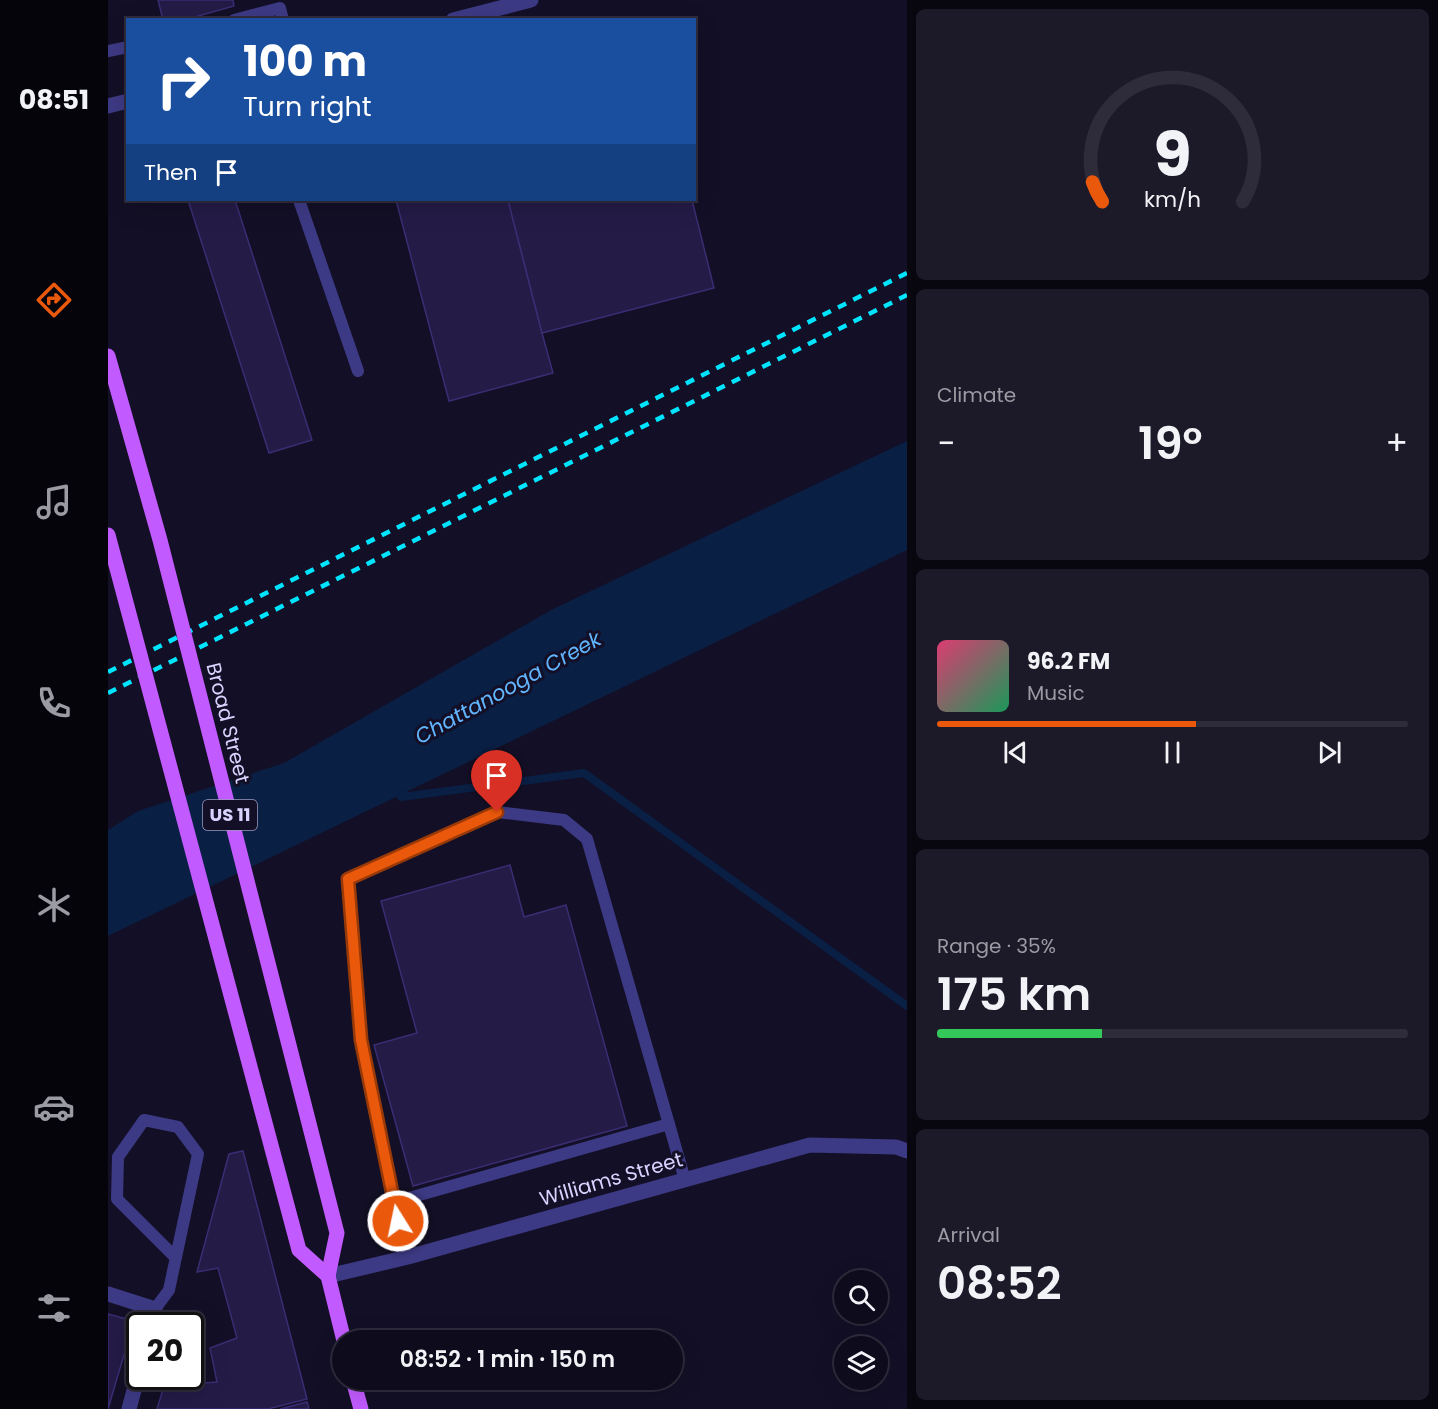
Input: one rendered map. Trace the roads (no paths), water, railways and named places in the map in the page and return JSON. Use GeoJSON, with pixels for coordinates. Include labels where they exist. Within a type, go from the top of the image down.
{"type":"FeatureCollection","features":[{"type":"Feature","properties":{"kind":"main road","name":"Broad Street"},"geometry":{"type":"LineString","coordinates":[[108,356],[160,540],[337,1233],[328,1276],[341,1330]]}},
{"type":"Feature","properties":{"kind":"main road","name":"US 11"},"geometry":{"type":"LineString","coordinates":[[108,535],[299,1250],[328,1276]]}},
{"type":"Feature","properties":{"kind":"main road"},"geometry":{"type":"LineString","coordinates":[[356,1390],[361,1409]]}},
{"type":"Feature","properties":{"kind":"street"},"geometry":{"type":"LineString","coordinates":[[461,18],[531,0]]}},
{"type":"Feature","properties":{"kind":"street"},"geometry":{"type":"LineString","coordinates":[[108,106],[126,102]]}},
{"type":"Feature","properties":{"kind":"street","name":"Williams Street"},"geometry":{"type":"LineString","coordinates":[[328,1276],[404,1258],[810,1145],[896,1147],[907,1151]]}},
{"type":"Feature","properties":{"kind":"street"},"geometry":{"type":"LineString","coordinates":[[108,1294],[155,1309],[154,1312]]}},
{"type":"Feature","properties":{"kind":"street"},"geometry":{"type":"LineString","coordinates":[[129,1409],[134,1390]]}},
{"type":"Feature","properties":{"kind":"lane"},"geometry":{"type":"LineString","coordinates":[[242,18],[280,8],[282,18]]}},
{"type":"Feature","properties":{"kind":"lane"},"geometry":{"type":"LineString","coordinates":[[108,51],[126,47]]}},
{"type":"Feature","properties":{"kind":"lane"},"geometry":{"type":"LineString","coordinates":[[299,201],[358,371]]}},
{"type":"Feature","properties":{"kind":"lane"},"geometry":{"type":"LineString","coordinates":[[404,1258],[395,1202],[361,1040],[348,879],[497,812],[564,820],[587,839],[685,1180]]}},
{"type":"Feature","properties":{"kind":"lane"},"geometry":{"type":"LineString","coordinates":[[155,1309],[169,1290],[176,1258],[187,1203],[198,1154],[178,1127],[144,1120],[118,1157],[117,1199],[176,1258]]}},
{"type":"Feature","properties":{"kind":"lane"},"geometry":{"type":"LineString","coordinates":[[395,1202],[669,1124]]}},
{"type":"Feature","properties":{"kind":"water","name":"Chattanooga Creek"},"geometry":{"type":"Polygon","coordinates":[[[907,441],[907,550],[108,936],[108,830],[138,811],[284,763],[553,609],[907,441]]]}},
{"type":"Feature","properties":{"kind":"waterway"},"geometry":{"type":"LineString","coordinates":[[394,787],[401,797],[584,773],[907,1006]]}},
{"type":"Feature","properties":{"kind":"railway"},"geometry":{"type":"LineString","coordinates":[[108,672],[907,273]]}},
{"type":"Feature","properties":{"kind":"railway"},"geometry":{"type":"LineString","coordinates":[[108,693],[907,295]]}}]}
